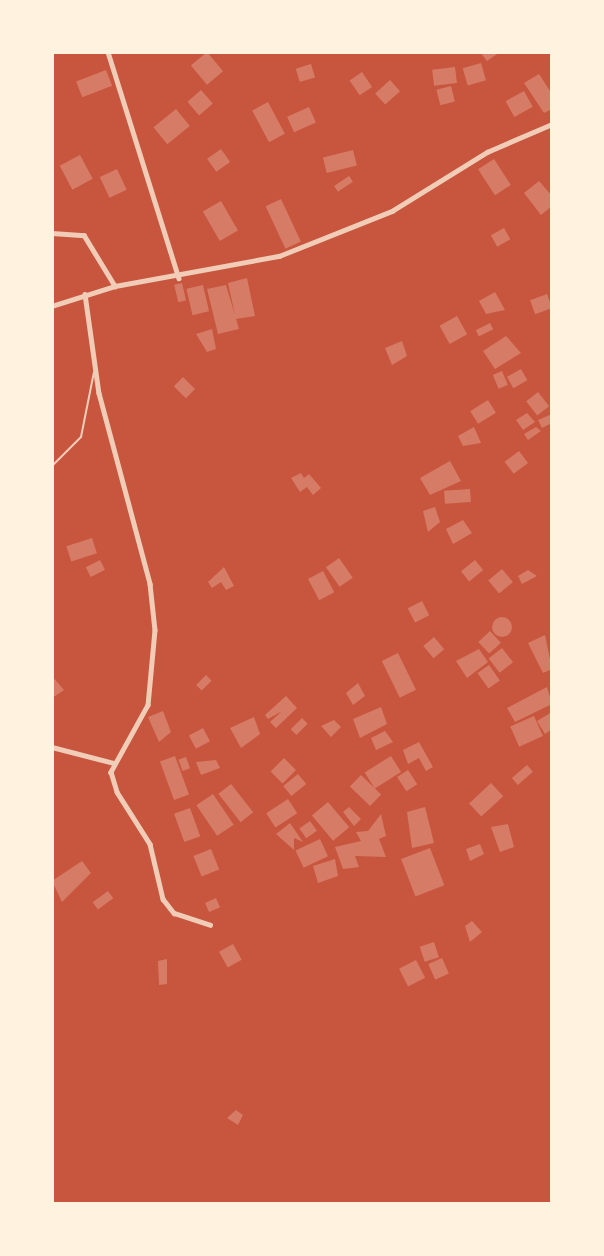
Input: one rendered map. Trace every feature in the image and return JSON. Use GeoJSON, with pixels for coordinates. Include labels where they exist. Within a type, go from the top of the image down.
{"type":"FeatureCollection","features":[{"type":"Feature","properties":{"kind":"street"},"geometry":{"type":"LineString","coordinates":[[108,52],[179,278]]}},
{"type":"Feature","properties":{"kind":"street"},"geometry":{"type":"LineString","coordinates":[[52,306],[115,286],[179,278],[279,256],[392,211],[487,152],[552,124]]}},
{"type":"Feature","properties":{"kind":"street"},"geometry":{"type":"LineString","coordinates":[[52,233],[84,236],[115,286]]}},
{"type":"Feature","properties":{"kind":"street"},"geometry":{"type":"LineString","coordinates":[[86,294],[95,366],[114,460],[150,584],[155,630],[148,705],[114,763],[117,792],[150,844],[164,899],[180,917],[210,925]]}},
{"type":"Feature","properties":{"kind":"street"},"geometry":{"type":"LineString","coordinates":[[52,747],[114,763]]}},
{"type":"Feature","properties":{"kind":"lane"},"geometry":{"type":"LineString","coordinates":[[52,466],[81,437],[95,366]]}},
{"type":"Feature","properties":{"kind":"building"},"geometry":{"type":"Polygon","coordinates":[[[207,52],[223,71],[207,85],[191,65],[207,52]]]}},
{"type":"Feature","properties":{"kind":"building"},"geometry":{"type":"Polygon","coordinates":[[[480,52],[500,52],[487,61],[480,52]]]}},
{"type":"Feature","properties":{"kind":"building"},"geometry":{"type":"Polygon","coordinates":[[[481,63],[486,80],[468,86],[463,68],[481,63]]]}},
{"type":"Feature","properties":{"kind":"building"},"geometry":{"type":"Polygon","coordinates":[[[311,64],[315,77],[300,82],[296,69],[311,64]]]}},
{"type":"Feature","properties":{"kind":"building"},"geometry":{"type":"Polygon","coordinates":[[[455,67],[457,83],[434,86],[432,70],[455,67]]]}},
{"type":"Feature","properties":{"kind":"building"},"geometry":{"type":"Polygon","coordinates":[[[106,70],[112,86],[82,97],[76,81],[106,70]]]}},
{"type":"Feature","properties":{"kind":"building"},"geometry":{"type":"Polygon","coordinates":[[[362,72],[372,87],[360,95],[350,80],[362,72]]]}},
{"type":"Feature","properties":{"kind":"building"},"geometry":{"type":"Polygon","coordinates":[[[539,74],[552,94],[552,109],[544,113],[524,83],[539,74]]]}},
{"type":"Feature","properties":{"kind":"building"},"geometry":{"type":"Polygon","coordinates":[[[390,80],[400,91],[385,105],[375,93],[390,80]]]}},
{"type":"Feature","properties":{"kind":"building"},"geometry":{"type":"Polygon","coordinates":[[[451,86],[455,102],[440,105],[436,90],[451,86]]]}},
{"type":"Feature","properties":{"kind":"building"},"geometry":{"type":"Polygon","coordinates":[[[201,90],[213,104],[199,115],[187,102],[201,90]]]}},
{"type":"Feature","properties":{"kind":"building"},"geometry":{"type":"Polygon","coordinates":[[[524,91],[533,107],[514,117],[506,101],[524,91]]]}},
{"type":"Feature","properties":{"kind":"building"},"geometry":{"type":"Polygon","coordinates":[[[268,102],[285,134],[269,142],[252,110],[268,102]]]}},
{"type":"Feature","properties":{"kind":"building"},"geometry":{"type":"Polygon","coordinates":[[[309,107],[316,123],[294,132],[287,117],[309,107]]]}},
{"type":"Feature","properties":{"kind":"building"},"geometry":{"type":"Polygon","coordinates":[[[176,109],[190,126],[167,144],[153,127],[176,109]]]}},
{"type":"Feature","properties":{"kind":"building"},"geometry":{"type":"Polygon","coordinates":[[[221,149],[230,162],[216,172],[207,159],[221,149]]]}},
{"type":"Feature","properties":{"kind":"building"},"geometry":{"type":"Polygon","coordinates":[[[353,150],[357,166],[327,173],[323,157],[353,150]]]}},
{"type":"Feature","properties":{"kind":"building"},"geometry":{"type":"Polygon","coordinates":[[[80,155],[93,179],[72,190],[60,166],[80,155]]]}},
{"type":"Feature","properties":{"kind":"building"},"geometry":{"type":"Polygon","coordinates":[[[494,159],[511,185],[495,195],[478,169],[494,159]]]}},
{"type":"Feature","properties":{"kind":"building"},"geometry":{"type":"Polygon","coordinates":[[[117,169],[127,190],[110,198],[100,177],[117,169]]]}},
{"type":"Feature","properties":{"kind":"building"},"geometry":{"type":"Polygon","coordinates":[[[349,176],[353,182],[338,192],[334,186],[349,176]]]}},
{"type":"Feature","properties":{"kind":"building"},"geometry":{"type":"Polygon","coordinates":[[[539,181],[552,196],[552,206],[541,215],[524,193],[539,181]]]}},
{"type":"Feature","properties":{"kind":"building"},"geometry":{"type":"Polygon","coordinates":[[[281,199],[301,242],[285,249],[266,206],[281,199]]]}},
{"type":"Feature","properties":{"kind":"building"},"geometry":{"type":"Polygon","coordinates":[[[221,201],[238,230],[220,241],[203,212],[221,201]]]}},
{"type":"Feature","properties":{"kind":"building"},"geometry":{"type":"Polygon","coordinates":[[[504,228],[510,239],[497,247],[491,235],[504,228]]]}},
{"type":"Feature","properties":{"kind":"building"},"geometry":{"type":"Polygon","coordinates":[[[247,278],[255,316],[236,319],[239,329],[218,334],[207,289],[226,285],[235,315],[228,283],[247,278]]]}},
{"type":"Feature","properties":{"kind":"building"},"geometry":{"type":"Polygon","coordinates":[[[182,283],[186,301],[178,302],[174,285],[182,283]]]}},
{"type":"Feature","properties":{"kind":"building"},"geometry":{"type":"Polygon","coordinates":[[[203,285],[209,311],[193,315],[186,289],[203,285]]]}},
{"type":"Feature","properties":{"kind":"building"},"geometry":{"type":"Polygon","coordinates":[[[495,292],[505,310],[486,314],[479,301],[495,292]]]}},
{"type":"Feature","properties":{"kind":"building"},"geometry":{"type":"Polygon","coordinates":[[[547,294],[552,308],[535,314],[530,300],[547,294]]]}},
{"type":"Feature","properties":{"kind":"building"},"geometry":{"type":"Polygon","coordinates":[[[457,316],[467,334],[450,344],[440,326],[457,316]]]}},
{"type":"Feature","properties":{"kind":"building"},"geometry":{"type":"Polygon","coordinates":[[[490,323],[493,329],[479,337],[476,330],[490,323]]]}},
{"type":"Feature","properties":{"kind":"building"},"geometry":{"type":"Polygon","coordinates":[[[212,329],[216,349],[207,352],[196,334],[212,329]]]}},
{"type":"Feature","properties":{"kind":"building"},"geometry":{"type":"Polygon","coordinates":[[[506,336],[521,353],[495,369],[483,351],[506,336]]]}},
{"type":"Feature","properties":{"kind":"building"},"geometry":{"type":"Polygon","coordinates":[[[402,341],[407,356],[392,365],[385,348],[402,341]]]}},
{"type":"Feature","properties":{"kind":"building"},"geometry":{"type":"Polygon","coordinates":[[[521,369],[527,380],[513,388],[507,377],[521,369]]]}},
{"type":"Feature","properties":{"kind":"building"},"geometry":{"type":"Polygon","coordinates":[[[502,371],[508,385],[499,389],[493,375],[502,371]]]}},
{"type":"Feature","properties":{"kind":"building"},"geometry":{"type":"Polygon","coordinates":[[[183,377],[195,389],[186,398],[174,386],[183,377]]]}},
{"type":"Feature","properties":{"kind":"building"},"geometry":{"type":"Polygon","coordinates":[[[538,392],[549,406],[537,415],[526,401],[538,392]]]}},
{"type":"Feature","properties":{"kind":"building"},"geometry":{"type":"Polygon","coordinates":[[[488,400],[496,413],[478,424],[470,411],[488,400]]]}},
{"type":"Feature","properties":{"kind":"building"},"geometry":{"type":"Polygon","coordinates":[[[527,413],[535,422],[523,430],[516,420],[527,413]]]}},
{"type":"Feature","properties":{"kind":"building"},"geometry":{"type":"Polygon","coordinates":[[[552,414],[552,423],[542,428],[538,420],[552,414]]]}},
{"type":"Feature","properties":{"kind":"building"},"geometry":{"type":"Polygon","coordinates":[[[474,427],[481,443],[463,446],[458,436],[474,427]]]}},
{"type":"Feature","properties":{"kind":"building"},"geometry":{"type":"Polygon","coordinates":[[[536,427],[541,431],[528,440],[524,434],[536,427]]]}},
{"type":"Feature","properties":{"kind":"building"},"geometry":{"type":"Polygon","coordinates":[[[519,451],[528,463],[514,474],[505,462],[519,451]]]}},
{"type":"Feature","properties":{"kind":"building"},"geometry":{"type":"Polygon","coordinates":[[[450,461],[461,481],[430,495],[420,478],[450,461]]]}},
{"type":"Feature","properties":{"kind":"building"},"geometry":{"type":"Polygon","coordinates":[[[301,473],[304,478],[309,474],[321,488],[313,495],[307,487],[300,492],[291,478],[301,473]]]}},
{"type":"Feature","properties":{"kind":"building"},"geometry":{"type":"Polygon","coordinates":[[[470,489],[471,502],[445,504],[444,491],[470,489]]]}},
{"type":"Feature","properties":{"kind":"building"},"geometry":{"type":"Polygon","coordinates":[[[435,507],[440,522],[428,532],[423,511],[435,507]]]}},
{"type":"Feature","properties":{"kind":"building"},"geometry":{"type":"Polygon","coordinates":[[[463,520],[472,533],[453,544],[446,529],[463,520]]]}},
{"type":"Feature","properties":{"kind":"building"},"geometry":{"type":"Polygon","coordinates":[[[92,538],[97,553],[71,562],[66,546],[92,538]]]}},
{"type":"Feature","properties":{"kind":"building"},"geometry":{"type":"Polygon","coordinates":[[[339,558],[353,578],[340,587],[326,567],[339,558]]]}},
{"type":"Feature","properties":{"kind":"building"},"geometry":{"type":"Polygon","coordinates":[[[100,560],[105,570],[91,577],[86,567],[100,560]]]}},
{"type":"Feature","properties":{"kind":"building"},"geometry":{"type":"Polygon","coordinates":[[[475,560],[483,570],[469,581],[461,571],[475,560]]]}},
{"type":"Feature","properties":{"kind":"building"},"geometry":{"type":"Polygon","coordinates":[[[224,567],[234,586],[226,590],[221,582],[212,588],[208,582],[224,567]]]}},
{"type":"Feature","properties":{"kind":"building"},"geometry":{"type":"Polygon","coordinates":[[[502,569],[513,582],[499,594],[488,581],[502,569]]]}},
{"type":"Feature","properties":{"kind":"building"},"geometry":{"type":"Polygon","coordinates":[[[528,570],[537,576],[522,584],[518,576],[528,570]]]}},
{"type":"Feature","properties":{"kind":"building"},"geometry":{"type":"Polygon","coordinates":[[[323,571],[334,592],[319,600],[308,579],[323,571]]]}},
{"type":"Feature","properties":{"kind":"building"},"geometry":{"type":"Polygon","coordinates":[[[422,601],[429,615],[415,623],[408,608],[422,601]]]}},
{"type":"Feature","properties":{"kind":"building"},"geometry":{"type":"Polygon","coordinates":[[[502,617],[509,620],[512,627],[509,634],[502,637],[495,634],[492,627],[495,620],[502,617]]]}},
{"type":"Feature","properties":{"kind":"building"},"geometry":{"type":"Polygon","coordinates":[[[490,631],[501,643],[489,654],[478,642],[490,631]]]}},
{"type":"Feature","properties":{"kind":"building"},"geometry":{"type":"Polygon","coordinates":[[[545,635],[552,669],[543,673],[528,643],[545,635]]]}},
{"type":"Feature","properties":{"kind":"building"},"geometry":{"type":"Polygon","coordinates":[[[434,637],[444,649],[434,658],[423,646],[434,637]]]}},
{"type":"Feature","properties":{"kind":"building"},"geometry":{"type":"Polygon","coordinates":[[[502,648],[513,662],[500,673],[489,658],[502,648]]]}},
{"type":"Feature","properties":{"kind":"building"},"geometry":{"type":"Polygon","coordinates":[[[479,649],[488,662],[467,678],[456,661],[479,649]]]}},
{"type":"Feature","properties":{"kind":"building"},"geometry":{"type":"Polygon","coordinates":[[[398,653],[416,690],[400,698],[382,661],[398,653]]]}},
{"type":"Feature","properties":{"kind":"building"},"geometry":{"type":"Polygon","coordinates":[[[489,665],[500,681],[488,689],[478,673],[489,665]]]}},
{"type":"Feature","properties":{"kind":"building"},"geometry":{"type":"Polygon","coordinates":[[[206,675],[212,681],[202,691],[196,685],[206,675]]]}},
{"type":"Feature","properties":{"kind":"building"},"geometry":{"type":"Polygon","coordinates":[[[52,676],[64,690],[52,698],[52,676]]]}},
{"type":"Feature","properties":{"kind":"building"},"geometry":{"type":"Polygon","coordinates":[[[358,683],[365,696],[353,705],[346,693],[358,683]]]}},
{"type":"Feature","properties":{"kind":"building"},"geometry":{"type":"Polygon","coordinates":[[[547,687],[552,704],[515,722],[507,708],[547,687]]]}},
{"type":"Feature","properties":{"kind":"building"},"geometry":{"type":"Polygon","coordinates":[[[286,696],[297,708],[276,728],[270,722],[282,711],[268,719],[265,715],[286,696]]]}},
{"type":"Feature","properties":{"kind":"building"},"geometry":{"type":"Polygon","coordinates":[[[381,707],[387,724],[360,738],[353,719],[381,707]]]}},
{"type":"Feature","properties":{"kind":"building"},"geometry":{"type":"Polygon","coordinates":[[[163,711],[171,732],[159,742],[148,717],[163,711]]]}},
{"type":"Feature","properties":{"kind":"building"},"geometry":{"type":"Polygon","coordinates":[[[552,712],[552,729],[545,734],[537,721],[552,712]]]}},
{"type":"Feature","properties":{"kind":"building"},"geometry":{"type":"Polygon","coordinates":[[[534,716],[543,736],[519,747],[510,727],[534,716]]]}},
{"type":"Feature","properties":{"kind":"building"},"geometry":{"type":"Polygon","coordinates":[[[254,717],[260,734],[241,748],[230,728],[254,717]]]}},
{"type":"Feature","properties":{"kind":"building"},"geometry":{"type":"Polygon","coordinates":[[[302,718],[308,724],[296,735],[291,729],[302,718]]]}},
{"type":"Feature","properties":{"kind":"building"},"geometry":{"type":"Polygon","coordinates":[[[334,720],[341,727],[331,737],[321,726],[334,720]]]}},
{"type":"Feature","properties":{"kind":"building"},"geometry":{"type":"Polygon","coordinates":[[[203,728],[210,741],[196,749],[189,736],[203,728]]]}},
{"type":"Feature","properties":{"kind":"building"},"geometry":{"type":"Polygon","coordinates":[[[385,731],[393,742],[376,750],[371,738],[385,731]]]}},
{"type":"Feature","properties":{"kind":"building"},"geometry":{"type":"Polygon","coordinates":[[[419,742],[433,767],[426,771],[419,758],[408,764],[403,750],[419,742]]]}},
{"type":"Feature","properties":{"kind":"building"},"geometry":{"type":"Polygon","coordinates":[[[175,756],[189,795],[174,800],[160,761],[175,756]]]}},
{"type":"Feature","properties":{"kind":"building"},"geometry":{"type":"Polygon","coordinates":[[[391,756],[401,772],[375,789],[365,772],[391,756]]]}},
{"type":"Feature","properties":{"kind":"building"},"geometry":{"type":"Polygon","coordinates":[[[186,757],[190,768],[183,771],[178,760],[186,757]]]}},
{"type":"Feature","properties":{"kind":"building"},"geometry":{"type":"Polygon","coordinates":[[[284,758],[296,770],[283,783],[271,771],[284,758]]]}},
{"type":"Feature","properties":{"kind":"building"},"geometry":{"type":"Polygon","coordinates":[[[216,760],[220,768],[201,775],[196,762],[216,760]]]}},
{"type":"Feature","properties":{"kind":"building"},"geometry":{"type":"Polygon","coordinates":[[[527,765],[533,772],[518,785],[512,778],[527,765]]]}},
{"type":"Feature","properties":{"kind":"building"},"geometry":{"type":"Polygon","coordinates":[[[408,770],[417,784],[406,791],[397,777],[408,770]]]}},
{"type":"Feature","properties":{"kind":"building"},"geometry":{"type":"Polygon","coordinates":[[[298,774],[306,784],[291,796],[283,786],[298,774]]]}},
{"type":"Feature","properties":{"kind":"building"},"geometry":{"type":"Polygon","coordinates":[[[361,775],[381,794],[370,806],[350,787],[361,775]]]}},
{"type":"Feature","properties":{"kind":"building"},"geometry":{"type":"Polygon","coordinates":[[[491,783],[503,796],[481,817],[469,803],[491,783]]]}},
{"type":"Feature","properties":{"kind":"building"},"geometry":{"type":"Polygon","coordinates":[[[231,784],[253,812],[241,822],[218,794],[231,784]]]}},
{"type":"Feature","properties":{"kind":"building"},"geometry":{"type":"Polygon","coordinates":[[[213,794],[234,825],[217,836],[196,805],[213,794]]]}},
{"type":"Feature","properties":{"kind":"building"},"geometry":{"type":"Polygon","coordinates":[[[288,799],[297,813],[275,827],[266,813],[288,799]]]}},
{"type":"Feature","properties":{"kind":"building"},"geometry":{"type":"Polygon","coordinates":[[[328,802],[349,827],[333,841],[312,815],[328,802]]]}},
{"type":"Feature","properties":{"kind":"building"},"geometry":{"type":"Polygon","coordinates":[[[349,807],[361,819],[354,826],[343,812],[349,807]]]}},
{"type":"Feature","properties":{"kind":"building"},"geometry":{"type":"Polygon","coordinates":[[[425,807],[434,843],[412,848],[407,812],[425,807]]]}},
{"type":"Feature","properties":{"kind":"building"},"geometry":{"type":"Polygon","coordinates":[[[190,808],[200,836],[184,842],[174,814],[190,808]]]}},
{"type":"Feature","properties":{"kind":"building"},"geometry":{"type":"Polygon","coordinates":[[[381,814],[386,836],[379,839],[386,857],[355,856],[359,867],[343,869],[335,847],[361,841],[356,832],[368,831],[381,814]]]}},
{"type":"Feature","properties":{"kind":"building"},"geometry":{"type":"Polygon","coordinates":[[[310,821],[317,831],[306,838],[299,828],[310,821]]]}},
{"type":"Feature","properties":{"kind":"building"},"geometry":{"type":"Polygon","coordinates":[[[290,823],[303,842],[294,838],[294,850],[276,834],[290,823]]]}},
{"type":"Feature","properties":{"kind":"building"},"geometry":{"type":"Polygon","coordinates":[[[508,824],[514,847],[500,852],[491,827],[508,824]]]}},
{"type":"Feature","properties":{"kind":"building"},"geometry":{"type":"Polygon","coordinates":[[[320,839],[328,856],[304,868],[296,850],[320,839]]]}},
{"type":"Feature","properties":{"kind":"building"},"geometry":{"type":"Polygon","coordinates":[[[480,844],[484,854],[470,861],[466,849],[480,844]]]}},
{"type":"Feature","properties":{"kind":"building"},"geometry":{"type":"Polygon","coordinates":[[[430,848],[444,885],[415,896],[401,859],[430,848]]]}},
{"type":"Feature","properties":{"kind":"building"},"geometry":{"type":"Polygon","coordinates":[[[211,849],[219,869],[202,877],[193,856],[211,849]]]}},
{"type":"Feature","properties":{"kind":"building"},"geometry":{"type":"Polygon","coordinates":[[[335,859],[338,876],[318,883],[313,866],[335,859]]]}},
{"type":"Feature","properties":{"kind":"building"},"geometry":{"type":"Polygon","coordinates":[[[82,861],[91,873],[62,902],[52,881],[82,861]]]}},
{"type":"Feature","properties":{"kind":"building"},"geometry":{"type":"Polygon","coordinates":[[[108,891],[113,898],[98,909],[93,902],[108,891]]]}},
{"type":"Feature","properties":{"kind":"building"},"geometry":{"type":"Polygon","coordinates":[[[216,898],[220,907],[209,912],[205,903],[216,898]]]}},
{"type":"Feature","properties":{"kind":"building"},"geometry":{"type":"Polygon","coordinates":[[[472,921],[482,932],[470,942],[465,926],[472,921]]]}},
{"type":"Feature","properties":{"kind":"building"},"geometry":{"type":"Polygon","coordinates":[[[434,942],[439,957],[425,962],[420,947],[434,942]]]}},
{"type":"Feature","properties":{"kind":"building"},"geometry":{"type":"Polygon","coordinates":[[[233,944],[242,960],[228,968],[219,952],[233,944]]]}},
{"type":"Feature","properties":{"kind":"building"},"geometry":{"type":"Polygon","coordinates":[[[442,958],[449,974],[435,980],[428,964],[442,958]]]}},
{"type":"Feature","properties":{"kind":"building"},"geometry":{"type":"Polygon","coordinates":[[[167,959],[167,984],[159,985],[158,961],[167,959]]]}},
{"type":"Feature","properties":{"kind":"building"},"geometry":{"type":"Polygon","coordinates":[[[416,960],[425,978],[408,986],[399,969],[416,960]]]}},
{"type":"Feature","properties":{"kind":"building"},"geometry":{"type":"Polygon","coordinates":[[[236,1110],[243,1115],[238,1125],[227,1118],[236,1110]]]}}]}
